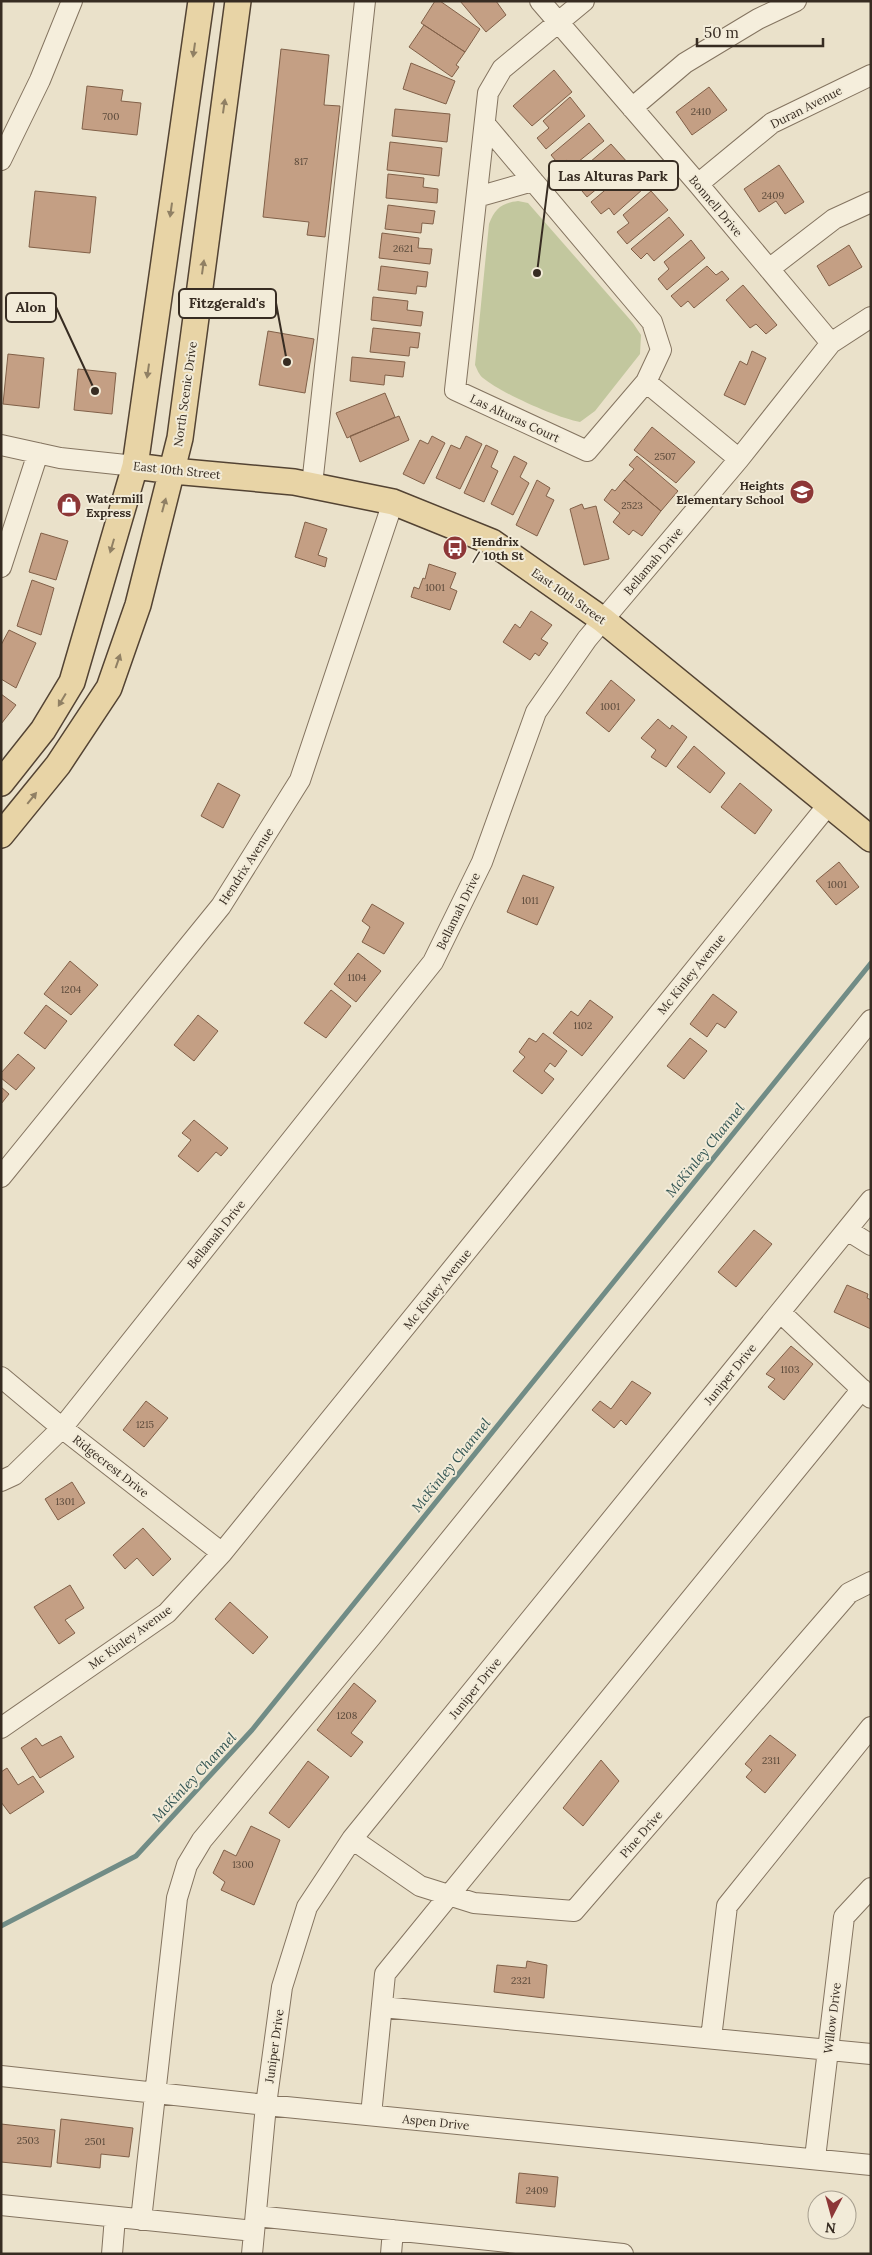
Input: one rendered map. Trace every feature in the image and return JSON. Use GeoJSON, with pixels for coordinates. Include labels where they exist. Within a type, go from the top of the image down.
{"type":"FeatureCollection","features":[{"type":"Feature","properties":{"kind":"main road"},"geometry":{"type":"LineString","coordinates":[[1,783],[43,730],[72,682],[135,466],[201,1]]}},
{"type":"Feature","properties":{"kind":"main road","name":"North Scenic Drive"},"geometry":{"type":"LineString","coordinates":[[1,836],[58,765],[109,688],[138,605],[180,438],[238,1]]}},
{"type":"Feature","properties":{"kind":"main road","name":"East 10th Street"},"geometry":{"type":"LineString","coordinates":[[135,466],[294,482],[393,502],[492,542],[603,620],[871,839]]}},
{"type":"Feature","properties":{"kind":"street"},"geometry":{"type":"LineString","coordinates":[[1,160],[40,80],[72,1]]}},
{"type":"Feature","properties":{"kind":"street"},"geometry":{"type":"LineString","coordinates":[[312,485],[365,1]]}},
{"type":"Feature","properties":{"kind":"street","name":"Bonnell Drive"},"geometry":{"type":"LineString","coordinates":[[540,1],[698,184],[831,343]]}},
{"type":"Feature","properties":{"kind":"street","name":"Las Alturas Court"},"geometry":{"type":"LineString","coordinates":[[485,124],[652,322],[661,350],[646,382],[587,451],[455,390],[488,93],[502,69],[584,1]]}},
{"type":"Feature","properties":{"kind":"street"},"geometry":{"type":"LineString","coordinates":[[632,108],[685,63],[758,19],[796,1]]}},
{"type":"Feature","properties":{"kind":"street","name":"Duran Avenue"},"geometry":{"type":"LineString","coordinates":[[698,184],[772,123],[871,75]]}},
{"type":"Feature","properties":{"kind":"street"},"geometry":{"type":"LineString","coordinates":[[477,196],[533,181]]}},
{"type":"Feature","properties":{"kind":"street"},"geometry":{"type":"LineString","coordinates":[[769,269],[834,219],[871,202]]}},
{"type":"Feature","properties":{"kind":"street","name":"Bellamah Drive"},"geometry":{"type":"LineString","coordinates":[[1,1481],[14,1475],[62,1428],[433,962],[482,862],[536,712],[603,620],[739,459],[831,343],[871,317]]}},
{"type":"Feature","properties":{"kind":"street"},"geometry":{"type":"LineString","coordinates":[[646,382],[739,459]]}},
{"type":"Feature","properties":{"kind":"street","name":"East 10th Street"},"geometry":{"type":"LineString","coordinates":[[1,445],[60,458],[135,466]]}},
{"type":"Feature","properties":{"kind":"street"},"geometry":{"type":"LineString","coordinates":[[1,567],[38,453]]}},
{"type":"Feature","properties":{"kind":"street","name":"Hendrix Avenue"},"geometry":{"type":"LineString","coordinates":[[1,1177],[221,906],[300,780],[393,502]]}},
{"type":"Feature","properties":{"kind":"street","name":"Mc Kinley Avenue"},"geometry":{"type":"LineString","coordinates":[[1,1728],[166,1613],[222,1553],[828,805]]}},
{"type":"Feature","properties":{"kind":"street"},"geometry":{"type":"LineString","coordinates":[[141,2220],[177,1898],[187,1865],[202,1840],[371,1637],[871,1020]]}},
{"type":"Feature","properties":{"kind":"street","name":"Juniper Drive"},"geometry":{"type":"LineString","coordinates":[[252,2254],[266,2105],[282,1987],[306,1907],[352,1839],[871,1200]]}},
{"type":"Feature","properties":{"kind":"street"},"geometry":{"type":"LineString","coordinates":[[847,1230],[871,1245]]}},
{"type":"Feature","properties":{"kind":"street"},"geometry":{"type":"LineString","coordinates":[[372,2115],[385,1974],[448,1895],[866,1394],[780,1312]]}},
{"type":"Feature","properties":{"kind":"street","name":"Ridgecrest Drive"},"geometry":{"type":"LineString","coordinates":[[1,1377],[62,1428],[222,1553]]}},
{"type":"Feature","properties":{"kind":"street","name":"Pine Drive"},"geometry":{"type":"LineString","coordinates":[[352,1839],[420,1886],[474,1903],[574,1911],[849,1593],[871,1582]]}},
{"type":"Feature","properties":{"kind":"street"},"geometry":{"type":"LineString","coordinates":[[711,2038],[727,1906],[871,1727]]}},
{"type":"Feature","properties":{"kind":"street","name":"Willow Drive"},"geometry":{"type":"LineString","coordinates":[[815,2158],[844,1917],[871,1888]]}},
{"type":"Feature","properties":{"kind":"street"},"geometry":{"type":"LineString","coordinates":[[382,2007],[871,2054]]}},
{"type":"Feature","properties":{"kind":"street","name":"Aspen Drive"},"geometry":{"type":"LineString","coordinates":[[1,2076],[266,2105],[871,2165]]}},
{"type":"Feature","properties":{"kind":"street"},"geometry":{"type":"LineString","coordinates":[[1,2204],[141,2220],[255,2223],[393,2230],[623,2254]]}},
{"type":"Feature","properties":{"kind":"street"},"geometry":{"type":"LineString","coordinates":[[112,2254],[115,2217]]}},
{"type":"Feature","properties":{"kind":"street"},"geometry":{"type":"LineString","coordinates":[[391,2254],[393,2230]]}},
{"type":"Feature","properties":{"kind":"green space"},"geometry":{"type":"Polygon","coordinates":[[[518,201],[528,203],[633,323],[641,335],[640,354],[595,411],[580,422],[544,410],[503,391],[482,377],[475,365],[489,224],[500,207],[518,201]]]}},
{"type":"Feature","properties":{"kind":"building"},"geometry":{"type":"Polygon","coordinates":[[[435,1],[440,1],[480,29],[465,52],[421,23],[435,1]]]}},
{"type":"Feature","properties":{"kind":"building"},"geometry":{"type":"Polygon","coordinates":[[[460,1],[496,1],[506,15],[486,32],[460,1]]]}},
{"type":"Feature","properties":{"kind":"building"},"geometry":{"type":"Polygon","coordinates":[[[424,25],[465,52],[456,65],[459,67],[452,77],[409,47],[424,25]]]}},
{"type":"Feature","properties":{"kind":"building"},"geometry":{"type":"Polygon","coordinates":[[[281,49],[329,55],[324,105],[340,106],[325,237],[307,235],[309,222],[263,217],[281,49]]]}},
{"type":"Feature","properties":{"kind":"building"},"geometry":{"type":"Polygon","coordinates":[[[411,63],[455,81],[446,104],[403,89],[411,63]]]}},
{"type":"Feature","properties":{"kind":"building"},"geometry":{"type":"Polygon","coordinates":[[[554,70],[572,92],[532,126],[513,106],[554,70]]]}},
{"type":"Feature","properties":{"kind":"building"},"geometry":{"type":"Polygon","coordinates":[[[87,86],[123,90],[121,101],[141,103],[137,135],[82,129],[87,86]]]}},
{"type":"Feature","properties":{"kind":"building"},"geometry":{"type":"Polygon","coordinates":[[[709,87],[727,110],[692,135],[676,112],[709,87]]]}},
{"type":"Feature","properties":{"kind":"building"},"geometry":{"type":"Polygon","coordinates":[[[570,97],[585,116],[546,149],[537,138],[549,128],[543,121],[570,97]]]}},
{"type":"Feature","properties":{"kind":"building"},"geometry":{"type":"Polygon","coordinates":[[[395,109],[450,114],[447,142],[392,136],[395,109]]]}},
{"type":"Feature","properties":{"kind":"building"},"geometry":{"type":"Polygon","coordinates":[[[589,123],[604,141],[573,166],[567,160],[560,166],[551,155],[589,123]]]}},
{"type":"Feature","properties":{"kind":"building"},"geometry":{"type":"Polygon","coordinates":[[[390,142],[442,148],[439,176],[387,170],[390,142]]]}},
{"type":"Feature","properties":{"kind":"building"},"geometry":{"type":"Polygon","coordinates":[[[611,144],[628,163],[587,197],[577,185],[589,175],[583,168],[611,144]]]}},
{"type":"Feature","properties":{"kind":"building"},"geometry":{"type":"Polygon","coordinates":[[[779,165],[804,202],[785,214],[776,201],[759,212],[744,189],[779,165]]]}},
{"type":"Feature","properties":{"kind":"building"},"geometry":{"type":"Polygon","coordinates":[[[629,170],[643,189],[614,215],[609,208],[601,214],[591,202],[629,170]]]}},
{"type":"Feature","properties":{"kind":"building"},"geometry":{"type":"Polygon","coordinates":[[[388,174],[424,178],[423,187],[438,189],[437,203],[386,198],[388,174]]]}},
{"type":"Feature","properties":{"kind":"building"},"geometry":{"type":"Polygon","coordinates":[[[35,191],[96,197],[90,253],[29,247],[35,191]]]}},
{"type":"Feature","properties":{"kind":"building"},"geometry":{"type":"Polygon","coordinates":[[[651,191],[668,210],[627,244],[617,232],[629,223],[623,215],[651,191]]]}},
{"type":"Feature","properties":{"kind":"building"},"geometry":{"type":"Polygon","coordinates":[[[388,205],[435,211],[433,224],[422,223],[421,233],[385,229],[388,205]]]}},
{"type":"Feature","properties":{"kind":"building"},"geometry":{"type":"Polygon","coordinates":[[[669,217],[684,235],[654,261],[647,253],[641,259],[631,249],[669,217]]]}},
{"type":"Feature","properties":{"kind":"building"},"geometry":{"type":"Polygon","coordinates":[[[382,233],[419,238],[418,248],[432,249],[430,264],[379,258],[382,233]]]}},
{"type":"Feature","properties":{"kind":"building"},"geometry":{"type":"Polygon","coordinates":[[[691,240],[705,258],[667,290],[658,279],[669,269],[664,262],[691,240]]]}},
{"type":"Feature","properties":{"kind":"building"},"geometry":{"type":"Polygon","coordinates":[[[849,245],[862,267],[829,286],[817,266],[849,245]]]}},
{"type":"Feature","properties":{"kind":"building"},"geometry":{"type":"Polygon","coordinates":[[[381,266],[428,272],[426,287],[417,286],[416,294],[378,290],[381,266]]]}},
{"type":"Feature","properties":{"kind":"building"},"geometry":{"type":"Polygon","coordinates":[[[707,266],[716,275],[722,271],[729,279],[694,308],[688,301],[681,307],[671,296],[707,266]]]}},
{"type":"Feature","properties":{"kind":"building"},"geometry":{"type":"Polygon","coordinates":[[[743,285],[777,325],[766,334],[756,324],[750,328],[726,300],[743,285]]]}},
{"type":"Feature","properties":{"kind":"building"},"geometry":{"type":"Polygon","coordinates":[[[373,297],[408,301],[407,310],[423,312],[421,326],[371,320],[373,297]]]}},
{"type":"Feature","properties":{"kind":"building"},"geometry":{"type":"Polygon","coordinates":[[[373,328],[420,333],[418,348],[410,347],[409,356],[370,352],[373,328]]]}},
{"type":"Feature","properties":{"kind":"building"},"geometry":{"type":"Polygon","coordinates":[[[268,331],[314,339],[305,393],[259,385],[268,331]]]}},
{"type":"Feature","properties":{"kind":"building"},"geometry":{"type":"Polygon","coordinates":[[[752,351],[766,358],[745,405],[724,395],[740,361],[747,365],[752,351]]]}},
{"type":"Feature","properties":{"kind":"building"},"geometry":{"type":"Polygon","coordinates":[[[8,354],[44,358],[39,408],[3,404],[8,354]]]}},
{"type":"Feature","properties":{"kind":"building"},"geometry":{"type":"Polygon","coordinates":[[[352,357],[405,362],[403,377],[385,375],[384,385],[350,381],[352,357]]]}},
{"type":"Feature","properties":{"kind":"building"},"geometry":{"type":"Polygon","coordinates":[[[78,369],[116,373],[112,414],[74,410],[78,369]]]}},
{"type":"Feature","properties":{"kind":"building"},"geometry":{"type":"Polygon","coordinates":[[[385,393],[395,417],[347,438],[336,413],[385,393]]]}},
{"type":"Feature","properties":{"kind":"building"},"geometry":{"type":"Polygon","coordinates":[[[399,416],[409,440],[360,462],[350,436],[399,416]]]}},
{"type":"Feature","properties":{"kind":"building"},"geometry":{"type":"Polygon","coordinates":[[[652,427],[695,462],[676,483],[634,450],[652,427]]]}},
{"type":"Feature","properties":{"kind":"building"},"geometry":{"type":"Polygon","coordinates":[[[432,436],[445,443],[424,484],[403,474],[420,440],[428,444],[432,436]]]}},
{"type":"Feature","properties":{"kind":"building"},"geometry":{"type":"Polygon","coordinates":[[[466,436],[482,444],[460,489],[436,478],[451,445],[460,449],[466,436]]]}},
{"type":"Feature","properties":{"kind":"building"},"geometry":{"type":"Polygon","coordinates":[[[486,445],[498,451],[491,467],[498,471],[484,502],[464,493],[486,445]]]}},
{"type":"Feature","properties":{"kind":"building"},"geometry":{"type":"Polygon","coordinates":[[[514,456],[527,463],[520,477],[529,483],[513,515],[491,504],[514,456]]]}},
{"type":"Feature","properties":{"kind":"building"},"geometry":{"type":"Polygon","coordinates":[[[637,456],[678,491],[661,511],[624,480],[634,469],[629,465],[637,456]]]}},
{"type":"Feature","properties":{"kind":"building"},"geometry":{"type":"Polygon","coordinates":[[[537,480],[550,488],[546,496],[554,500],[537,536],[516,525],[537,480]]]}},
{"type":"Feature","properties":{"kind":"building"},"geometry":{"type":"Polygon","coordinates":[[[624,480],[661,511],[642,536],[633,530],[629,535],[613,522],[620,513],[604,500],[612,489],[615,491],[624,480]]]}},
{"type":"Feature","properties":{"kind":"building","name":"Watermill Express"},"geometry":{"type":"Polygon","coordinates":[[[71,498],[75,508],[67,512],[63,502],[71,498]]]}},
{"type":"Feature","properties":{"kind":"building"},"geometry":{"type":"Polygon","coordinates":[[[582,504],[584,509],[596,506],[609,559],[584,565],[570,509],[582,504]]]}},
{"type":"Feature","properties":{"kind":"building"},"geometry":{"type":"Polygon","coordinates":[[[305,522],[327,529],[318,555],[327,558],[325,567],[295,557],[305,522]]]}},
{"type":"Feature","properties":{"kind":"building"},"geometry":{"type":"Polygon","coordinates":[[[41,533],[68,541],[56,580],[29,572],[41,533]]]}},
{"type":"Feature","properties":{"kind":"building"},"geometry":{"type":"Polygon","coordinates":[[[429,564],[456,573],[450,588],[457,591],[450,610],[411,597],[414,587],[419,589],[423,578],[425,579],[429,564]]]}},
{"type":"Feature","properties":{"kind":"building"},"geometry":{"type":"Polygon","coordinates":[[[32,580],[54,588],[41,635],[17,626],[32,580]]]}},
{"type":"Feature","properties":{"kind":"building"},"geometry":{"type":"Polygon","coordinates":[[[531,611],[552,625],[541,639],[548,643],[539,656],[535,653],[530,660],[503,642],[515,624],[520,628],[531,611]]]}},
{"type":"Feature","properties":{"kind":"building"},"geometry":{"type":"Polygon","coordinates":[[[9,630],[36,643],[16,688],[1,679],[1,645],[9,630]]]}},
{"type":"Feature","properties":{"kind":"building"},"geometry":{"type":"Polygon","coordinates":[[[611,680],[635,700],[609,732],[586,713],[611,680]]]}},
{"type":"Feature","properties":{"kind":"building"},"geometry":{"type":"Polygon","coordinates":[[[1,694],[16,705],[1,724],[1,694]]]}},
{"type":"Feature","properties":{"kind":"building"},"geometry":{"type":"Polygon","coordinates":[[[658,719],[670,729],[672,725],[687,737],[666,767],[651,757],[656,750],[641,738],[658,719]]]}},
{"type":"Feature","properties":{"kind":"building"},"geometry":{"type":"Polygon","coordinates":[[[694,746],[725,773],[710,793],[677,767],[694,746]]]}},
{"type":"Feature","properties":{"kind":"building"},"geometry":{"type":"Polygon","coordinates":[[[218,783],[240,795],[223,828],[201,816],[218,783]]]}},
{"type":"Feature","properties":{"kind":"building"},"geometry":{"type":"Polygon","coordinates":[[[740,783],[772,810],[755,834],[721,807],[740,783]]]}},
{"type":"Feature","properties":{"kind":"building"},"geometry":{"type":"Polygon","coordinates":[[[839,862],[859,887],[836,905],[816,881],[839,862]]]}},
{"type":"Feature","properties":{"kind":"building"},"geometry":{"type":"Polygon","coordinates":[[[523,875],[554,887],[537,925],[507,912],[523,875]]]}},
{"type":"Feature","properties":{"kind":"building"},"geometry":{"type":"Polygon","coordinates":[[[372,904],[404,923],[384,954],[362,942],[370,927],[362,921],[372,904]]]}},
{"type":"Feature","properties":{"kind":"building"},"geometry":{"type":"Polygon","coordinates":[[[358,953],[381,971],[356,1002],[334,984],[358,953]]]}},
{"type":"Feature","properties":{"kind":"building"},"geometry":{"type":"Polygon","coordinates":[[[70,961],[98,985],[71,1015],[44,994],[70,961]]]}},
{"type":"Feature","properties":{"kind":"building"},"geometry":{"type":"Polygon","coordinates":[[[331,990],[351,1006],[326,1038],[304,1023],[331,990]]]}},
{"type":"Feature","properties":{"kind":"building"},"geometry":{"type":"Polygon","coordinates":[[[713,994],[737,1012],[725,1028],[717,1023],[707,1037],[690,1024],[713,994]]]}},
{"type":"Feature","properties":{"kind":"building"},"geometry":{"type":"Polygon","coordinates":[[[590,1000],[613,1017],[582,1056],[553,1033],[571,1011],[578,1016],[590,1000]]]}},
{"type":"Feature","properties":{"kind":"building"},"geometry":{"type":"Polygon","coordinates":[[[46,1005],[67,1021],[45,1049],[24,1033],[46,1005]]]}},
{"type":"Feature","properties":{"kind":"building"},"geometry":{"type":"Polygon","coordinates":[[[198,1015],[218,1031],[194,1061],[174,1045],[198,1015]]]}},
{"type":"Feature","properties":{"kind":"building"},"geometry":{"type":"Polygon","coordinates":[[[543,1033],[567,1051],[555,1067],[550,1063],[544,1071],[554,1079],[542,1094],[513,1071],[525,1057],[519,1052],[529,1038],[536,1042],[543,1033]]]}},
{"type":"Feature","properties":{"kind":"building"},"geometry":{"type":"Polygon","coordinates":[[[690,1038],[707,1051],[684,1079],[667,1066],[690,1038]]]}},
{"type":"Feature","properties":{"kind":"building"},"geometry":{"type":"Polygon","coordinates":[[[18,1054],[35,1068],[16,1090],[1,1078],[1,1073],[18,1054]]]}},
{"type":"Feature","properties":{"kind":"building"},"geometry":{"type":"Polygon","coordinates":[[[1,1087],[9,1094],[1,1104],[1,1087]]]}},
{"type":"Feature","properties":{"kind":"building"},"geometry":{"type":"Polygon","coordinates":[[[194,1120],[228,1148],[221,1156],[216,1152],[198,1172],[178,1156],[191,1140],[182,1133],[194,1120]]]}},
{"type":"Feature","properties":{"kind":"building"},"geometry":{"type":"Polygon","coordinates":[[[754,1230],[772,1244],[736,1287],[718,1272],[754,1230]]]}},
{"type":"Feature","properties":{"kind":"building"},"geometry":{"type":"Polygon","coordinates":[[[847,1285],[868,1294],[867,1298],[871,1300],[871,1329],[834,1312],[847,1285]]]}},
{"type":"Feature","properties":{"kind":"building"},"geometry":{"type":"Polygon","coordinates":[[[791,1346],[813,1364],[784,1400],[768,1387],[775,1379],[766,1374],[791,1346]]]}},
{"type":"Feature","properties":{"kind":"building"},"geometry":{"type":"Polygon","coordinates":[[[632,1381],[651,1393],[626,1425],[621,1420],[614,1428],[592,1410],[600,1401],[611,1409],[632,1381]]]}},
{"type":"Feature","properties":{"kind":"building"},"geometry":{"type":"Polygon","coordinates":[[[146,1401],[168,1418],[144,1447],[123,1430],[146,1401]]]}},
{"type":"Feature","properties":{"kind":"building"},"geometry":{"type":"Polygon","coordinates":[[[72,1482],[85,1503],[58,1520],[45,1499],[72,1482]]]}},
{"type":"Feature","properties":{"kind":"building"},"geometry":{"type":"Polygon","coordinates":[[[143,1528],[171,1559],[153,1576],[137,1558],[125,1569],[113,1555],[143,1528]]]}},
{"type":"Feature","properties":{"kind":"building"},"geometry":{"type":"Polygon","coordinates":[[[70,1585],[84,1608],[65,1620],[75,1633],[59,1644],[34,1607],[70,1585]]]}},
{"type":"Feature","properties":{"kind":"building"},"geometry":{"type":"Polygon","coordinates":[[[230,1602],[268,1637],[253,1654],[215,1619],[230,1602]]]}},
{"type":"Feature","properties":{"kind":"building"},"geometry":{"type":"Polygon","coordinates":[[[354,1683],[376,1701],[351,1733],[363,1742],[351,1757],[317,1730],[354,1683]]]}},
{"type":"Feature","properties":{"kind":"building"},"geometry":{"type":"Polygon","coordinates":[[[770,1735],[796,1755],[765,1793],[746,1777],[752,1770],[745,1764],[770,1735]]]}},
{"type":"Feature","properties":{"kind":"building"},"geometry":{"type":"Polygon","coordinates":[[[61,1736],[74,1757],[40,1778],[21,1748],[36,1738],[42,1746],[61,1736]]]}},
{"type":"Feature","properties":{"kind":"building"},"geometry":{"type":"Polygon","coordinates":[[[601,1760],[619,1781],[583,1826],[563,1808],[601,1760]]]}},
{"type":"Feature","properties":{"kind":"building"},"geometry":{"type":"Polygon","coordinates":[[[308,1761],[329,1777],[289,1828],[269,1813],[308,1761]]]}},
{"type":"Feature","properties":{"kind":"building"},"geometry":{"type":"Polygon","coordinates":[[[7,1768],[18,1785],[33,1776],[44,1792],[10,1814],[1,1802],[1,1772],[7,1768]]]}},
{"type":"Feature","properties":{"kind":"building"},"geometry":{"type":"Polygon","coordinates":[[[251,1826],[280,1840],[254,1905],[221,1890],[225,1882],[213,1873],[224,1850],[236,1856],[251,1826]]]}},
{"type":"Feature","properties":{"kind":"building"},"geometry":{"type":"Polygon","coordinates":[[[527,1961],[547,1965],[544,1998],[494,1992],[497,1965],[526,1968],[527,1961]]]}},
{"type":"Feature","properties":{"kind":"building"},"geometry":{"type":"Polygon","coordinates":[[[61,2119],[133,2128],[129,2157],[101,2154],[100,2168],[57,2163],[61,2119]]]}},
{"type":"Feature","properties":{"kind":"building"},"geometry":{"type":"Polygon","coordinates":[[[1,2124],[55,2130],[51,2167],[1,2162],[1,2124]]]}},
{"type":"Feature","properties":{"kind":"building"},"geometry":{"type":"Polygon","coordinates":[[[519,2173],[558,2177],[555,2207],[516,2203],[519,2173]]]}},
{"type":"Feature","properties":{"kind":"waterway","name":"McKinley Channel"},"geometry":{"type":"LineString","coordinates":[[1,1926],[136,1856],[252,1730],[871,963]]}},
{"type":"Feature","properties":{"kind":"place","name":"Las Alturas Park"},"geometry":{"type":"Point","coordinates":[537,273]}},
{"type":"Feature","properties":{"kind":"place","name":"Fitzgerald's"},"geometry":{"type":"Point","coordinates":[287,362]}},
{"type":"Feature","properties":{"kind":"place","name":"Alon"},"geometry":{"type":"Point","coordinates":[95,391]}},
{"type":"Feature","properties":{"kind":"place","name":"Heights Elementary School"},"geometry":{"type":"Point","coordinates":[802,492]}},
{"type":"Feature","properties":{"kind":"place","name":"Watermill Express"},"geometry":{"type":"Point","coordinates":[69,505]}},
{"type":"Feature","properties":{"kind":"place","name":"Hendrix / 10th St"},"geometry":{"type":"Point","coordinates":[455,548]}}]}
